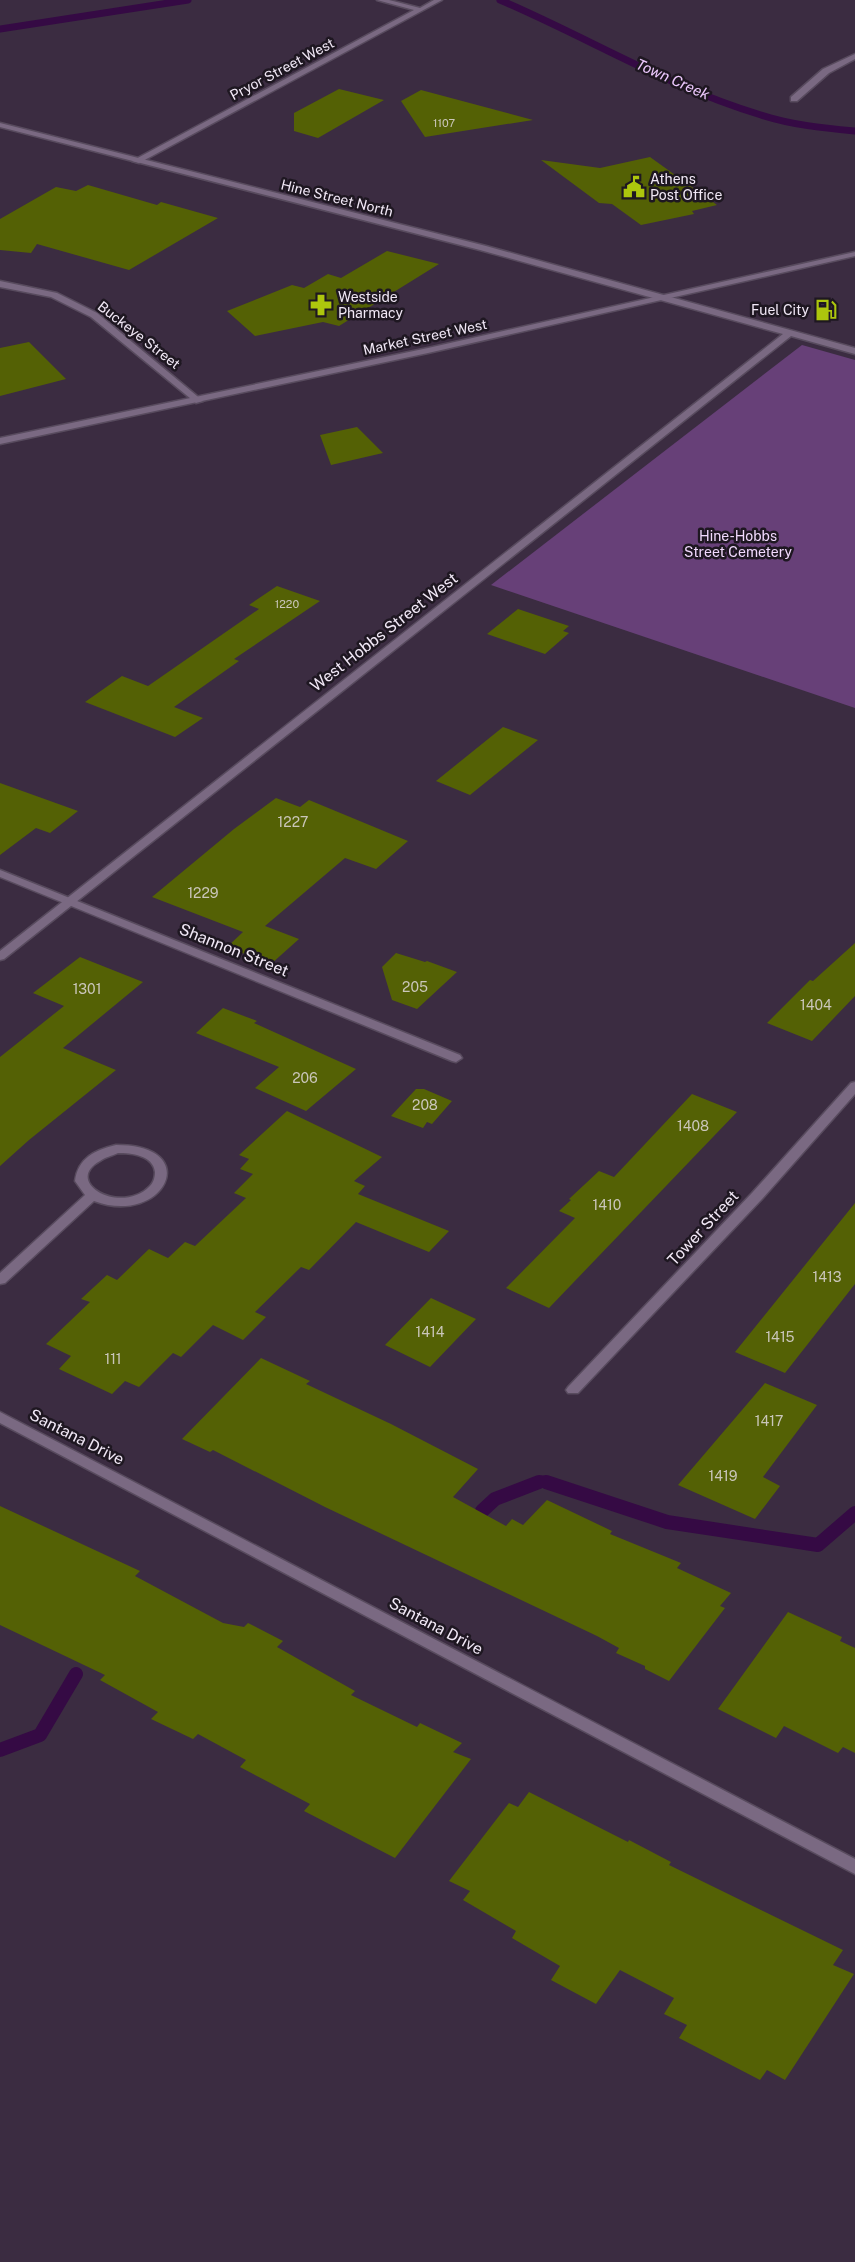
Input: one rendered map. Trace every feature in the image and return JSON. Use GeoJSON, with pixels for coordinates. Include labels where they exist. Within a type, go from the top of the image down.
{"type":"FeatureCollection","features":[{"type":"Feature","properties":{"kind":"street"},"geometry":{"type":"LineString","coordinates":[[380,0],[421,10]]}},
{"type":"Feature","properties":{"kind":"street","name":"Pryor Street West"},"geometry":{"type":"LineString","coordinates":[[136,160],[439,0]]}},
{"type":"Feature","properties":{"kind":"street"},"geometry":{"type":"LineString","coordinates":[[794,98],[826,71],[855,56]]}},
{"type":"Feature","properties":{"kind":"street","name":"Hine Street North"},"geometry":{"type":"LineString","coordinates":[[0,125],[483,248],[855,351]]}},
{"type":"Feature","properties":{"kind":"street","name":"Market Street West"},"geometry":{"type":"LineString","coordinates":[[0,442],[199,401],[667,298],[855,254]]}},
{"type":"Feature","properties":{"kind":"street","name":"Buckeye Street"},"geometry":{"type":"LineString","coordinates":[[0,284],[54,295],[94,314],[199,401]]}},
{"type":"Feature","properties":{"kind":"street","name":"West Hobbs Street West"},"geometry":{"type":"LineString","coordinates":[[0,957],[789,333]]}},
{"type":"Feature","properties":{"kind":"street","name":"Shannon Street"},"geometry":{"type":"LineString","coordinates":[[0,872],[456,1058]]}},
{"type":"Feature","properties":{"kind":"street","name":"Tower Street"},"geometry":{"type":"LineString","coordinates":[[573,1390],[757,1196],[855,1086]]}},
{"type":"Feature","properties":{"kind":"street"},"geometry":{"type":"LineString","coordinates":[[129,1149],[152,1156],[160,1163],[163,1172],[162,1181],[156,1190],[145,1197],[117,1203],[92,1196],[84,1190],[81,1173],[93,1158],[104,1152],[129,1149]]}},
{"type":"Feature","properties":{"kind":"street"},"geometry":{"type":"LineString","coordinates":[[0,1280],[92,1196]]}},
{"type":"Feature","properties":{"kind":"street","name":"Santana Drive"},"geometry":{"type":"LineString","coordinates":[[0,1417],[855,1867]]}},
{"type":"Feature","properties":{"kind":"green space","name":"Hine-Hobbs Street Cemetery"},"geometry":{"type":"Polygon","coordinates":[[[802,345],[855,360],[855,708],[491,585],[802,345]]]}},
{"type":"Feature","properties":{"kind":"building"},"geometry":{"type":"Polygon","coordinates":[[[339,89],[384,100],[318,138],[294,131],[294,113],[339,89]]]}},
{"type":"Feature","properties":{"kind":"building"},"geometry":{"type":"Polygon","coordinates":[[[421,90],[533,120],[425,137],[401,101],[421,90]]]}},
{"type":"Feature","properties":{"kind":"building","name":"Athens Post Office"},"geometry":{"type":"Polygon","coordinates":[[[650,157],[717,205],[692,211],[694,214],[641,225],[612,204],[599,203],[541,160],[600,168],[650,157]]]}},
{"type":"Feature","properties":{"kind":"building"},"geometry":{"type":"Polygon","coordinates":[[[88,185],[157,205],[161,202],[218,218],[129,270],[37,244],[31,253],[0,250],[0,219],[56,187],[76,191],[88,185]]]}},
{"type":"Feature","properties":{"kind":"building"},"geometry":{"type":"Polygon","coordinates":[[[387,251],[439,264],[339,326],[323,322],[255,336],[227,311],[292,285],[304,288],[328,274],[341,278],[387,251]]]}},
{"type":"Feature","properties":{"kind":"building"},"geometry":{"type":"Polygon","coordinates":[[[29,342],[66,379],[0,396],[0,348],[29,342]]]}},
{"type":"Feature","properties":{"kind":"building"},"geometry":{"type":"Polygon","coordinates":[[[357,427],[383,453],[331,465],[320,435],[357,427]]]}},
{"type":"Feature","properties":{"kind":"building"},"geometry":{"type":"Polygon","coordinates":[[[277,586],[320,601],[234,659],[239,661],[174,707],[203,718],[175,737],[85,702],[122,676],[148,686],[259,609],[249,605],[277,586]]]}},
{"type":"Feature","properties":{"kind":"building"},"geometry":{"type":"Polygon","coordinates":[[[518,609],[569,626],[563,631],[569,633],[545,654],[487,634],[518,609]]]}},
{"type":"Feature","properties":{"kind":"building"},"geometry":{"type":"Polygon","coordinates":[[[503,727],[538,740],[470,795],[436,781],[503,727]]]}},
{"type":"Feature","properties":{"kind":"building"},"geometry":{"type":"Polygon","coordinates":[[[0,783],[78,811],[50,833],[36,828],[0,855],[0,783]]]}},
{"type":"Feature","properties":{"kind":"building"},"geometry":{"type":"Polygon","coordinates":[[[276,798],[300,807],[309,800],[408,841],[376,869],[345,858],[265,926],[299,939],[271,964],[227,947],[243,932],[152,897],[234,829],[276,798]]]}},
{"type":"Feature","properties":{"kind":"building"},"geometry":{"type":"Polygon","coordinates":[[[855,943],[855,996],[812,1041],[767,1023],[810,980],[813,981],[855,943]]]}},
{"type":"Feature","properties":{"kind":"building"},"geometry":{"type":"Polygon","coordinates":[[[396,953],[427,961],[457,972],[417,1009],[392,1000],[382,967],[396,953]]]}},
{"type":"Feature","properties":{"kind":"building"},"geometry":{"type":"Polygon","coordinates":[[[80,957],[143,982],[63,1048],[116,1070],[29,1140],[0,1166],[0,1057],[64,1006],[33,993],[80,957]]]}},
{"type":"Feature","properties":{"kind":"building"},"geometry":{"type":"Polygon","coordinates":[[[223,1008],[257,1021],[254,1023],[356,1069],[306,1111],[255,1088],[279,1067],[196,1033],[223,1008]]]}},
{"type":"Feature","properties":{"kind":"building"},"geometry":{"type":"Polygon","coordinates":[[[416,1089],[424,1089],[452,1101],[432,1124],[427,1122],[423,1128],[391,1116],[416,1089]]]}},
{"type":"Feature","properties":{"kind":"building"},"geometry":{"type":"Polygon","coordinates":[[[692,1094],[737,1112],[549,1308],[506,1288],[575,1218],[559,1211],[571,1200],[569,1199],[599,1171],[614,1177],[692,1094]]]}},
{"type":"Feature","properties":{"kind":"building"},"geometry":{"type":"Polygon","coordinates":[[[287,1111],[382,1157],[354,1181],[365,1186],[358,1194],[449,1231],[429,1252],[356,1222],[309,1270],[301,1267],[255,1312],[266,1317],[243,1340],[213,1325],[181,1357],[173,1353],[139,1387],[125,1381],[112,1394],[59,1369],[71,1356],[46,1344],[90,1302],[81,1299],[107,1275],[117,1280],[149,1249],[168,1258],[185,1242],[195,1246],[246,1198],[234,1193],[253,1174],[240,1169],[249,1159],[239,1155],[287,1111]]]}},
{"type":"Feature","properties":{"kind":"building"},"geometry":{"type":"Polygon","coordinates":[[[855,1203],[855,1284],[785,1373],[735,1352],[855,1203]]]}},
{"type":"Feature","properties":{"kind":"building"},"geometry":{"type":"Polygon","coordinates":[[[431,1298],[476,1319],[430,1367],[385,1345],[431,1298]]]}},
{"type":"Feature","properties":{"kind":"building"},"geometry":{"type":"Polygon","coordinates":[[[261,1358],[310,1381],[306,1384],[391,1424],[478,1469],[453,1497],[506,1526],[512,1519],[523,1525],[547,1500],[612,1531],[610,1534],[681,1563],[677,1568],[731,1593],[720,1606],[725,1608],[669,1681],[645,1669],[645,1666],[616,1653],[619,1648],[597,1636],[325,1507],[213,1450],[210,1452],[182,1439],[261,1358]]]}},
{"type":"Feature","properties":{"kind":"building"},"geometry":{"type":"Polygon","coordinates":[[[765,1383],[817,1405],[763,1477],[780,1486],[755,1519],[678,1485],[765,1383]]]}},
{"type":"Feature","properties":{"kind":"building"},"geometry":{"type":"Polygon","coordinates":[[[0,1506],[140,1571],[135,1576],[223,1623],[244,1627],[248,1623],[283,1641],[277,1647],[355,1691],[351,1695],[417,1727],[420,1723],[462,1743],[453,1752],[471,1759],[395,1858],[304,1811],[310,1804],[240,1767],[246,1760],[198,1734],[193,1739],[151,1719],[158,1712],[100,1680],[105,1675],[0,1625],[0,1506]]]}},
{"type":"Feature","properties":{"kind":"building"},"geometry":{"type":"Polygon","coordinates":[[[788,1612],[842,1637],[840,1641],[855,1648],[855,1753],[843,1747],[838,1753],[784,1726],[776,1738],[718,1709],[788,1612]]]}},
{"type":"Feature","properties":{"kind":"building"},"geometry":{"type":"Polygon","coordinates":[[[529,1792],[628,1842],[629,1840],[671,1862],[669,1865],[843,1950],[833,1965],[854,1974],[785,2080],[767,2070],[760,2080],[679,2038],[687,2025],[664,2014],[674,1998],[620,1970],[596,2004],[551,1980],[560,1966],[512,1938],[516,1931],[463,1900],[470,1891],[449,1881],[509,1803],[518,1807],[529,1792]]]}},
{"type":"Feature","properties":{"kind":"waterway"},"geometry":{"type":"LineString","coordinates":[[0,29],[188,0]]}},
{"type":"Feature","properties":{"kind":"waterway","name":"Town Creek"},"geometry":{"type":"LineString","coordinates":[[500,0],[661,77],[727,104],[796,124],[855,131]]}},
{"type":"Feature","properties":{"kind":"waterway"},"geometry":{"type":"LineString","coordinates":[[482,1511],[495,1499],[539,1482]]}},
{"type":"Feature","properties":{"kind":"waterway"},"geometry":{"type":"LineString","coordinates":[[539,1482],[549,1483]]}},
{"type":"Feature","properties":{"kind":"waterway"},"geometry":{"type":"LineString","coordinates":[[546,1482],[667,1522],[818,1545],[855,1513]]}},
{"type":"Feature","properties":{"kind":"waterway"},"geometry":{"type":"LineString","coordinates":[[0,1750],[40,1735],[76,1674]]}},
{"type":"Feature","properties":{"kind":"place","name":"Athens Post Office"},"geometry":{"type":"Point","coordinates":[634,187]}},
{"type":"Feature","properties":{"kind":"place","name":"Westside Pharmacy"},"geometry":{"type":"Point","coordinates":[321,305]}},
{"type":"Feature","properties":{"kind":"place","name":"Fuel City"},"geometry":{"type":"Point","coordinates":[826,310]}}]}
